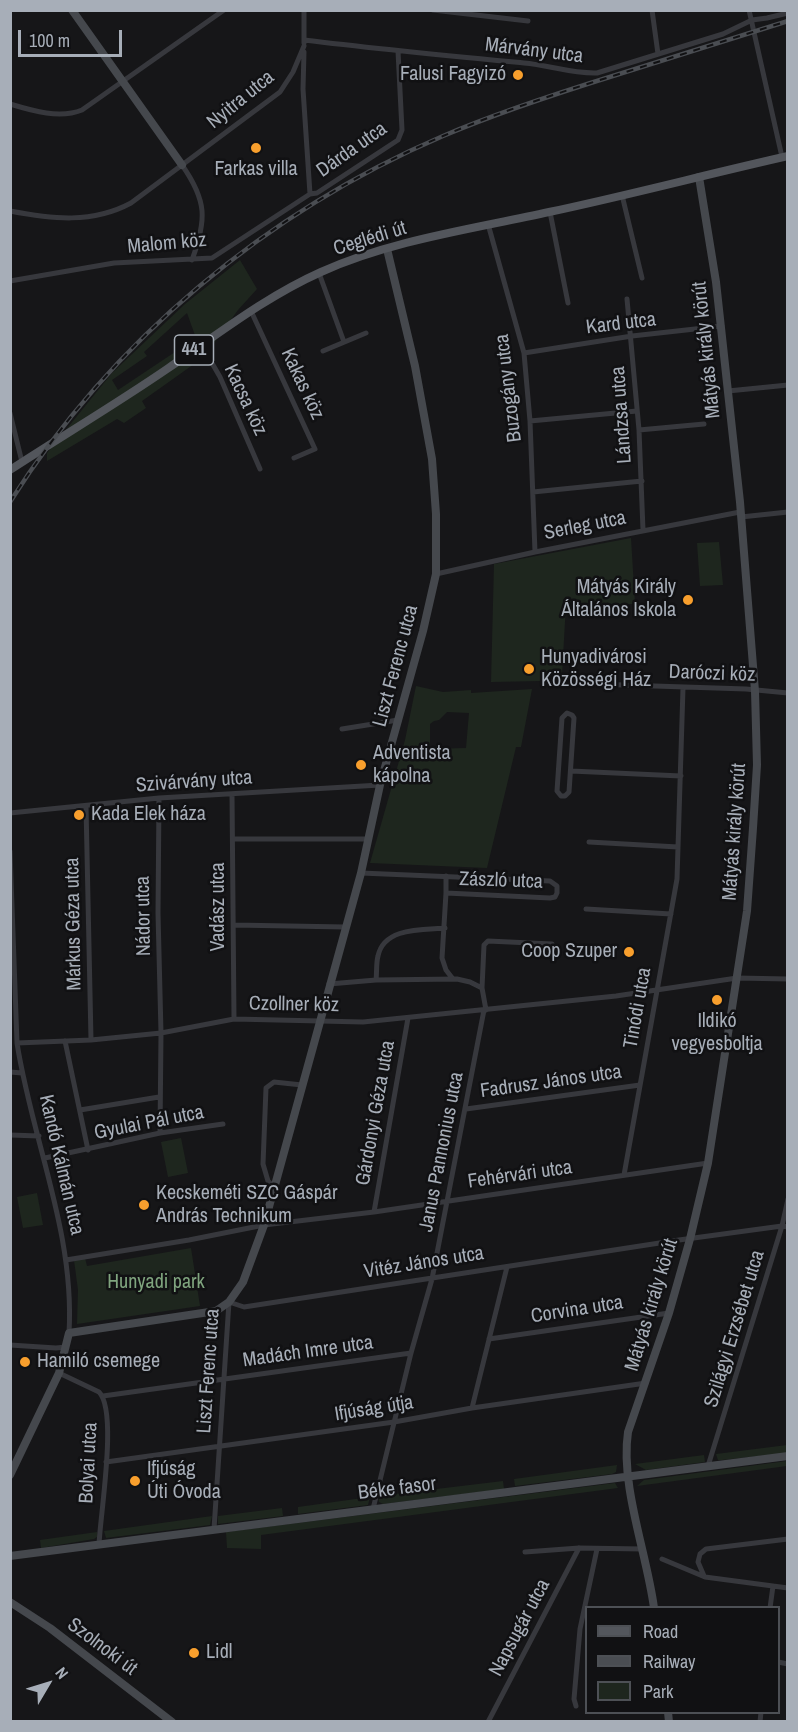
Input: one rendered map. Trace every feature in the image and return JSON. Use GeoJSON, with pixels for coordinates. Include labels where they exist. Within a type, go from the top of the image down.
{"type":"FeatureCollection","features":[{"type":"Feature","properties":{"kind":"main road","name":"Ceglédi út"},"geometry":{"type":"LineString","coordinates":[[10,470],[129,395],[251,311],[285,290],[345,262],[387,249],[489,224],[550,212],[785,156]]}},
{"type":"Feature","properties":{"kind":"street"},"geometry":{"type":"LineString","coordinates":[[72,10],[182,165],[199,193],[203,213],[200,238],[192,260]]}},
{"type":"Feature","properties":{"kind":"street"},"geometry":{"type":"LineString","coordinates":[[12,103],[40,112],[76,112],[123,82],[224,10]]}},
{"type":"Feature","properties":{"kind":"street","name":"Nyitra utca"},"geometry":{"type":"LineString","coordinates":[[303,10],[303,89],[310,194]]}},
{"type":"Feature","properties":{"kind":"street"},"geometry":{"type":"LineString","coordinates":[[433,10],[528,21]]}},
{"type":"Feature","properties":{"kind":"street"},"geometry":{"type":"LineString","coordinates":[[652,10],[658,54]]}},
{"type":"Feature","properties":{"kind":"street"},"geometry":{"type":"LineString","coordinates":[[749,10],[785,156]]}},
{"type":"Feature","properties":{"kind":"street","name":"Márvány utca"},"geometry":{"type":"LineString","coordinates":[[304,43],[552,66],[597,73],[723,34],[752,20],[788,13]]}},
{"type":"Feature","properties":{"kind":"street","name":"Nyitra utca"},"geometry":{"type":"LineString","coordinates":[[10,211],[79,219],[100,215],[130,203],[280,92],[290,77],[304,43]]}},
{"type":"Feature","properties":{"kind":"street","name":"Dárda utca"},"geometry":{"type":"LineString","coordinates":[[310,194],[317,193],[387,149],[400,138],[402,130],[398,51]]}},
{"type":"Feature","properties":{"kind":"street","name":"Mátyás király körút"},"geometry":{"type":"LineString","coordinates":[[654,1606],[628,1477],[626,1448],[628,1432],[669,1313],[690,1239],[708,1162],[747,911],[757,765],[755,691],[741,515],[722,326],[699,177]]}},
{"type":"Feature","properties":{"kind":"street","name":"Malom köz"},"geometry":{"type":"LineString","coordinates":[[10,281],[114,263],[212,258],[310,194]]}},
{"type":"Feature","properties":{"kind":"street"},"geometry":{"type":"LineString","coordinates":[[622,195],[642,278]]}},
{"type":"Feature","properties":{"kind":"street"},"geometry":{"type":"LineString","coordinates":[[550,212],[568,303]]}},
{"type":"Feature","properties":{"kind":"street","name":"Buzogány utca"},"geometry":{"type":"LineString","coordinates":[[489,224],[524,353],[530,421],[535,552]]}},
{"type":"Feature","properties":{"kind":"street","name":"Liszt Ferenc utca"},"geometry":{"type":"LineString","coordinates":[[214,1529],[229,1302],[243,1282],[264,1225],[361,873],[380,785],[421,639],[436,574],[436,514],[432,459],[415,366],[387,249]]}},
{"type":"Feature","properties":{"kind":"street"},"geometry":{"type":"LineString","coordinates":[[319,273],[344,342]]}},
{"type":"Feature","properties":{"kind":"street","name":"Lándzsa utca"},"geometry":{"type":"LineString","coordinates":[[627,299],[639,430],[643,530]]}},
{"type":"Feature","properties":{"kind":"street","name":"Kakas köz"},"geometry":{"type":"LineString","coordinates":[[251,311],[315,449],[294,458]]}},
{"type":"Feature","properties":{"kind":"street","name":"Kard utca"},"geometry":{"type":"LineString","coordinates":[[524,353],[632,336],[722,326]]}},
{"type":"Feature","properties":{"kind":"street"},"geometry":{"type":"LineString","coordinates":[[323,351],[366,333]]}},
{"type":"Feature","properties":{"kind":"street","name":"Kacsa köz"},"geometry":{"type":"LineString","coordinates":[[201,344],[220,377],[260,469]]}},
{"type":"Feature","properties":{"kind":"street"},"geometry":{"type":"LineString","coordinates":[[728,391],[788,386]]}},
{"type":"Feature","properties":{"kind":"street"},"geometry":{"type":"LineString","coordinates":[[530,421],[637,411]]}},
{"type":"Feature","properties":{"kind":"street"},"geometry":{"type":"LineString","coordinates":[[10,413],[22,462]]}},
{"type":"Feature","properties":{"kind":"street"},"geometry":{"type":"LineString","coordinates":[[639,430],[704,424]]}},
{"type":"Feature","properties":{"kind":"street"},"geometry":{"type":"LineString","coordinates":[[533,492],[642,481]]}},
{"type":"Feature","properties":{"kind":"street","name":"Serleg utca"},"geometry":{"type":"LineString","coordinates":[[436,574],[643,530],[741,515],[787,513]]}},
{"type":"Feature","properties":{"kind":"street","name":"Daróczi köz"},"geometry":{"type":"LineString","coordinates":[[563,683],[746,689],[788,693]]}},
{"type":"Feature","properties":{"kind":"street","name":"Tinódi utca"},"geometry":{"type":"LineString","coordinates":[[624,1174],[676,879],[683,688]]}},
{"type":"Feature","properties":{"kind":"street"},"geometry":{"type":"LineString","coordinates":[[567,713],[573,715],[574,718],[571,771],[569,792],[561,796],[557,791],[562,718],[567,713]]}},
{"type":"Feature","properties":{"kind":"street"},"geometry":{"type":"LineString","coordinates":[[342,729],[398,720]]}},
{"type":"Feature","properties":{"kind":"street"},"geometry":{"type":"LineString","coordinates":[[571,771],[681,776]]}},
{"type":"Feature","properties":{"kind":"street","name":"Szivárvány utca"},"geometry":{"type":"LineString","coordinates":[[10,813],[159,798],[380,785]]}},
{"type":"Feature","properties":{"kind":"street","name":"Vadász utca"},"geometry":{"type":"LineString","coordinates":[[232,794],[234,1019]]}},
{"type":"Feature","properties":{"kind":"street","name":"Nádor utca"},"geometry":{"type":"LineString","coordinates":[[159,798],[160,1133]]}},
{"type":"Feature","properties":{"kind":"street","name":"Márkus Géza utca"},"geometry":{"type":"LineString","coordinates":[[86,806],[91,1040]]}},
{"type":"Feature","properties":{"kind":"street"},"geometry":{"type":"LineString","coordinates":[[234,839],[368,839]]}},
{"type":"Feature","properties":{"kind":"street"},"geometry":{"type":"LineString","coordinates":[[589,842],[678,847]]}},
{"type":"Feature","properties":{"kind":"street","name":"Kandó Kálmán utca"},"geometry":{"type":"LineString","coordinates":[[10,851],[13,1004],[17,1043],[22,1073],[45,1158],[70,1291],[69,1333],[59,1373],[10,1475]]}},
{"type":"Feature","properties":{"kind":"street","name":"Zászló utca"},"geometry":{"type":"LineString","coordinates":[[361,873],[550,881],[557,886],[555,897],[550,898],[446,893]]}},
{"type":"Feature","properties":{"kind":"street","name":"Zászló utca"},"geometry":{"type":"LineString","coordinates":[[446,876],[442,958],[446,970],[453,979]]}},
{"type":"Feature","properties":{"kind":"street"},"geometry":{"type":"LineString","coordinates":[[586,909],[671,914]]}},
{"type":"Feature","properties":{"kind":"street"},"geometry":{"type":"LineString","coordinates":[[234,925],[345,927]]}},
{"type":"Feature","properties":{"kind":"street"},"geometry":{"type":"LineString","coordinates":[[376,980],[379,951],[390,938],[411,930],[445,928]]}},
{"type":"Feature","properties":{"kind":"street"},"geometry":{"type":"LineString","coordinates":[[485,1010],[482,988],[484,945],[488,941],[552,944]]}},
{"type":"Feature","properties":{"kind":"street","name":"Czollner köz"},"geometry":{"type":"LineString","coordinates":[[17,1043],[91,1040],[161,1033],[234,1019],[363,1022],[485,1010],[571,998],[657,991],[737,978],[788,979]]}},
{"type":"Feature","properties":{"kind":"street"},"geometry":{"type":"LineString","coordinates":[[329,984],[376,980],[453,979],[470,982],[482,988]]}},
{"type":"Feature","properties":{"kind":"street","name":"Janus Pannonius utca"},"geometry":{"type":"LineString","coordinates":[[374,1509],[411,1353],[432,1279],[485,1010]]}},
{"type":"Feature","properties":{"kind":"street","name":"Gárdonyi Géza utca"},"geometry":{"type":"LineString","coordinates":[[374,1212],[408,1018]]}},
{"type":"Feature","properties":{"kind":"street"},"geometry":{"type":"LineString","coordinates":[[66,1041],[88,1150]]}},
{"type":"Feature","properties":{"kind":"street"},"geometry":{"type":"LineString","coordinates":[[10,1072],[22,1073]]}},
{"type":"Feature","properties":{"kind":"street"},"geometry":{"type":"LineString","coordinates":[[274,1187],[268,1181],[263,1164],[266,1088],[274,1083],[302,1085]]}},
{"type":"Feature","properties":{"kind":"street","name":"Fadrusz János utca"},"geometry":{"type":"LineString","coordinates":[[466,1109],[640,1085]]}},
{"type":"Feature","properties":{"kind":"street"},"geometry":{"type":"LineString","coordinates":[[80,1110],[159,1097]]}},
{"type":"Feature","properties":{"kind":"street","name":"Gyulai Pál utca"},"geometry":{"type":"LineString","coordinates":[[45,1158],[160,1133],[223,1124]]}},
{"type":"Feature","properties":{"kind":"street"},"geometry":{"type":"LineString","coordinates":[[10,1135],[39,1136]]}},
{"type":"Feature","properties":{"kind":"street","name":"Fehérvári utca"},"geometry":{"type":"LineString","coordinates":[[66,1260],[264,1225],[374,1212],[708,1162]]}},
{"type":"Feature","properties":{"kind":"street","name":"Szilágyi Erzsébet utca"},"geometry":{"type":"LineString","coordinates":[[708,1466],[785,1227],[788,1199]]}},
{"type":"Feature","properties":{"kind":"street","name":"Vitéz János utca"},"geometry":{"type":"LineString","coordinates":[[69,1333],[201,1314],[216,1311],[229,1302],[244,1307],[690,1239],[785,1227]]}},
{"type":"Feature","properties":{"kind":"street"},"geometry":{"type":"LineString","coordinates":[[472,1408],[507,1267]]}},
{"type":"Feature","properties":{"kind":"street","name":"Corvina utca"},"geometry":{"type":"LineString","coordinates":[[489,1339],[669,1313]]}},
{"type":"Feature","properties":{"kind":"street"},"geometry":{"type":"LineString","coordinates":[[10,1345],[66,1347]]}},
{"type":"Feature","properties":{"kind":"street","name":"Madách Imre utca"},"geometry":{"type":"LineString","coordinates":[[103,1396],[411,1353]]}},
{"type":"Feature","properties":{"kind":"street","name":"Bolyai utca"},"geometry":{"type":"LineString","coordinates":[[59,1373],[90,1387],[103,1396],[108,1428],[99,1545]]}},
{"type":"Feature","properties":{"kind":"street","name":"Ifjúság útja"},"geometry":{"type":"LineString","coordinates":[[106,1462],[394,1422],[472,1408],[646,1383]]}},
{"type":"Feature","properties":{"kind":"street","name":"Béke fasor"},"geometry":{"type":"LineString","coordinates":[[10,1556],[788,1456]]}},
{"type":"Feature","properties":{"kind":"street"},"geometry":{"type":"LineString","coordinates":[[705,1577],[701,1573],[698,1562],[700,1554],[706,1549],[788,1539]]}},
{"type":"Feature","properties":{"kind":"street"},"geometry":{"type":"LineString","coordinates":[[525,1552],[579,1548],[643,1550]]}},
{"type":"Feature","properties":{"kind":"street","name":"Napsugár utca"},"geometry":{"type":"LineString","coordinates":[[488,1722],[579,1548]]}},
{"type":"Feature","properties":{"kind":"street"},"geometry":{"type":"LineString","coordinates":[[576,1706],[574,1699],[580,1629],[597,1549]]}},
{"type":"Feature","properties":{"kind":"street"},"geometry":{"type":"LineString","coordinates":[[662,1559],[705,1577],[788,1588]]}},
{"type":"Feature","properties":{"kind":"street"},"geometry":{"type":"LineString","coordinates":[[771,1606],[773,1586]]}},
{"type":"Feature","properties":{"kind":"street","name":"Szolnoki út"},"geometry":{"type":"LineString","coordinates":[[10,1602],[50,1628],[172,1722]]}},
{"type":"Feature","properties":{"kind":"green space"},"geometry":{"type":"Polygon","coordinates":[[[240,260],[257,289],[238,310],[204,357],[142,401],[146,408],[124,423],[117,419],[47,461],[47,453],[112,373],[185,304],[240,260]],[[187,313],[144,352],[147,356],[112,380],[118,390],[196,338],[187,313]]]}},
{"type":"Feature","properties":{"kind":"green space"},"geometry":{"type":"Polygon","coordinates":[[[631,538],[635,604],[566,604],[562,675],[541,674],[541,681],[491,682],[494,564],[631,538]]]}},
{"type":"Feature","properties":{"kind":"green space"},"geometry":{"type":"Polygon","coordinates":[[[719,542],[723,585],[700,586],[697,543],[719,542]]]}},
{"type":"Feature","properties":{"kind":"green space"},"geometry":{"type":"Polygon","coordinates":[[[416,686],[443,692],[471,690],[471,693],[532,689],[521,747],[516,747],[487,868],[370,863],[405,740],[416,686]],[[447,712],[439,720],[430,724],[430,749],[466,748],[469,713],[447,712]]]}},
{"type":"Feature","properties":{"kind":"green space"},"geometry":{"type":"Polygon","coordinates":[[[181,1138],[188,1173],[168,1177],[161,1142],[181,1138]]]}},
{"type":"Feature","properties":{"kind":"green space"},"geometry":{"type":"Polygon","coordinates":[[[37,1193],[43,1225],[23,1228],[17,1197],[37,1193]]]}},
{"type":"Feature","properties":{"kind":"green space","name":"Hunyadi park"},"geometry":{"type":"Polygon","coordinates":[[[191,1248],[200,1306],[77,1324],[78,1290],[74,1260],[85,1258],[87,1266],[191,1248]]]}},
{"type":"Feature","properties":{"kind":"green space"},"geometry":{"type":"Polygon","coordinates":[[[787,1445],[787,1453],[722,1460],[718,1460],[716,1454],[787,1445]]]}},
{"type":"Feature","properties":{"kind":"green space"},"geometry":{"type":"Polygon","coordinates":[[[704,1455],[705,1462],[646,1470],[635,1464],[704,1455]]]}},
{"type":"Feature","properties":{"kind":"green space"},"geometry":{"type":"Polygon","coordinates":[[[787,1461],[787,1466],[637,1486],[644,1480],[787,1461]]]}},
{"type":"Feature","properties":{"kind":"green space"},"geometry":{"type":"Polygon","coordinates":[[[617,1465],[616,1472],[612,1474],[515,1486],[514,1479],[617,1465]]]}},
{"type":"Feature","properties":{"kind":"green space"},"geometry":{"type":"Polygon","coordinates":[[[503,1481],[504,1489],[383,1504],[379,1502],[378,1496],[503,1481]]]}},
{"type":"Feature","properties":{"kind":"green space"},"geometry":{"type":"Polygon","coordinates":[[[615,1483],[618,1488],[261,1535],[261,1549],[227,1548],[226,1532],[615,1483]]]}},
{"type":"Feature","properties":{"kind":"green space"},"geometry":{"type":"Polygon","coordinates":[[[370,1497],[368,1505],[298,1514],[298,1507],[370,1497]]]}},
{"type":"Feature","properties":{"kind":"green space"},"geometry":{"type":"Polygon","coordinates":[[[282,1508],[283,1516],[218,1524],[218,1516],[282,1508]]]}},
{"type":"Feature","properties":{"kind":"green space"},"geometry":{"type":"Polygon","coordinates":[[[212,1516],[210,1525],[106,1538],[104,1531],[212,1516]]]}},
{"type":"Feature","properties":{"kind":"green space"},"geometry":{"type":"Polygon","coordinates":[[[97,1532],[97,1537],[94,1539],[41,1548],[40,1540],[97,1532]]]}},
{"type":"Feature","properties":{"kind":"railway"},"geometry":{"type":"LineString","coordinates":[[10,502],[51,443],[96,387],[146,335],[199,286],[256,242],[316,202],[378,167],[443,136],[486,119],[572,89],[788,21]]}},
{"type":"Feature","properties":{"kind":"place","name":"Falusi Fagyizó"},"geometry":{"type":"Point","coordinates":[518,75]}},
{"type":"Feature","properties":{"kind":"place","name":"Farkas villa"},"geometry":{"type":"Point","coordinates":[256,148]}},
{"type":"Feature","properties":{"kind":"place","name":"Mátyás Király Általános Iskola"},"geometry":{"type":"Point","coordinates":[688,600]}},
{"type":"Feature","properties":{"kind":"place","name":"Hunyadivárosi Közösségi Ház"},"geometry":{"type":"Point","coordinates":[529,669]}},
{"type":"Feature","properties":{"kind":"place","name":"Adventista kápolna"},"geometry":{"type":"Point","coordinates":[361,765]}},
{"type":"Feature","properties":{"kind":"place","name":"Kada Elek háza"},"geometry":{"type":"Point","coordinates":[79,815]}},
{"type":"Feature","properties":{"kind":"place","name":"Coop Szuper"},"geometry":{"type":"Point","coordinates":[629,952]}},
{"type":"Feature","properties":{"kind":"place","name":"Ildikó vegyesboltja"},"geometry":{"type":"Point","coordinates":[717,1000]}},
{"type":"Feature","properties":{"kind":"place","name":"Kecskeméti SZC Gáspár András Technikum"},"geometry":{"type":"Point","coordinates":[144,1205]}},
{"type":"Feature","properties":{"kind":"place","name":"Hamiló csemege"},"geometry":{"type":"Point","coordinates":[25,1362]}},
{"type":"Feature","properties":{"kind":"place","name":"Ifjúság Úti Óvoda"},"geometry":{"type":"Point","coordinates":[135,1481]}},
{"type":"Feature","properties":{"kind":"place","name":"Lidl"},"geometry":{"type":"Point","coordinates":[194,1653]}}]}
